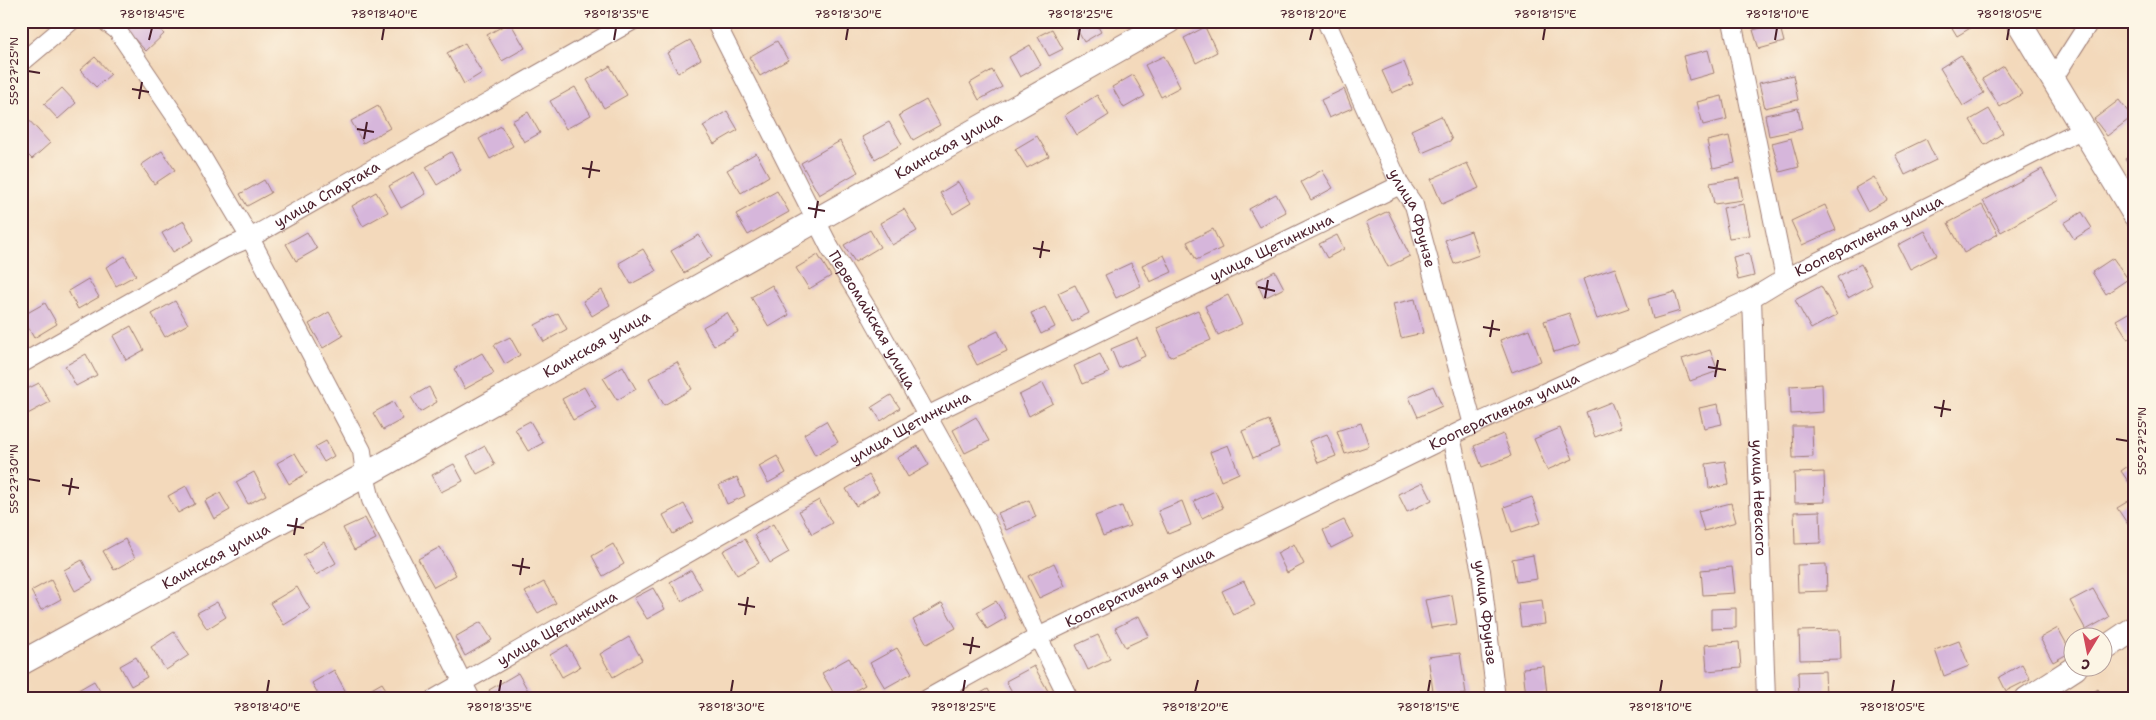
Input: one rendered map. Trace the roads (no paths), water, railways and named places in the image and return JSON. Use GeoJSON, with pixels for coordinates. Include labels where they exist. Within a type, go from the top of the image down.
{"type":"FeatureCollection","features":[{"type":"Feature","properties":{"kind":"main road","name":"Каинская улица"},"geometry":{"type":"LineString","coordinates":[[21,663],[365,475],[816,222],[1168,21]]}},
{"type":"Feature","properties":{"kind":"main road"},"geometry":{"type":"LineString","coordinates":[[2018,21],[2135,215]]}},
{"type":"Feature","properties":{"kind":"main road"},"geometry":{"type":"LineString","coordinates":[[2114,642],[2135,628]]}},
{"type":"Feature","properties":{"kind":"main road"},"geometry":{"type":"LineString","coordinates":[[2027,699],[2064,675]]}},
{"type":"Feature","properties":{"kind":"street"},"geometry":{"type":"LineString","coordinates":[[21,63],[71,21]]}},
{"type":"Feature","properties":{"kind":"street"},"geometry":{"type":"LineString","coordinates":[[105,21],[117,30],[195,145],[250,238],[362,451],[371,500],[471,699]]}},
{"type":"Feature","properties":{"kind":"street","name":"улица Спартака"},"geometry":{"type":"LineString","coordinates":[[21,364],[224,249],[250,238],[632,21]]}},
{"type":"Feature","properties":{"kind":"street","name":"Первомайская улица"},"geometry":{"type":"LineString","coordinates":[[715,21],[816,222],[986,521],[1038,638],[1069,699]]}},
{"type":"Feature","properties":{"kind":"street","name":"улица Фрунзе"},"geometry":{"type":"LineString","coordinates":[[1326,21],[1400,185],[1414,205],[1473,425]]}},
{"type":"Feature","properties":{"kind":"street"},"geometry":{"type":"LineString","coordinates":[[1732,21],[1785,278]]}},
{"type":"Feature","properties":{"kind":"street"},"geometry":{"type":"LineString","coordinates":[[2053,79],[2090,21]]}},
{"type":"Feature","properties":{"kind":"street","name":"Кооперативная улица"},"geometry":{"type":"LineString","coordinates":[[927,699],[1038,638],[1473,425],[1752,298],[1785,278],[2083,129]]}},
{"type":"Feature","properties":{"kind":"street","name":"улица Щетинкина"},"geometry":{"type":"LineString","coordinates":[[434,699],[927,416],[1400,185]]}},
{"type":"Feature","properties":{"kind":"street","name":"улица Невского"},"geometry":{"type":"LineString","coordinates":[[1752,298],[1766,699]]}},
{"type":"Feature","properties":{"kind":"street","name":"улица Фрунзе"},"geometry":{"type":"LineString","coordinates":[[1451,437],[1481,572],[1496,699]]}}]}
